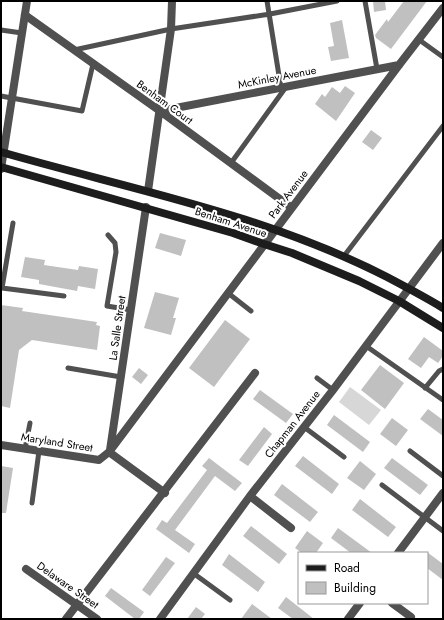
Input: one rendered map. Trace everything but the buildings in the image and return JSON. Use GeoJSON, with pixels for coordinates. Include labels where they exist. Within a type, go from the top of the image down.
{"type":"FeatureCollection","features":[{"type":"Feature","properties":{"kind":"main road","name":"Benham Avenue"},"geometry":{"type":"LineString","coordinates":[[2,153],[148,191],[276,229],[344,256],[409,288],[443,308]]}},
{"type":"Feature","properties":{"kind":"main road","name":"Benham Avenue"},"geometry":{"type":"LineString","coordinates":[[1,168],[146,207],[292,252],[328,267],[399,301],[443,328]]}},
{"type":"Feature","properties":{"kind":"street"},"geometry":{"type":"LineString","coordinates":[[1,168],[2,153],[27,1]]}},
{"type":"Feature","properties":{"kind":"street"},"geometry":{"type":"LineString","coordinates":[[148,191],[171,29],[172,1]]}},
{"type":"Feature","properties":{"kind":"street","name":"Park Avenue"},"geometry":{"type":"LineString","coordinates":[[109,452],[418,39],[443,8]]}},
{"type":"Feature","properties":{"kind":"street","name":"Benham Court"},"geometry":{"type":"LineString","coordinates":[[25,15],[160,111],[292,208]]}},
{"type":"Feature","properties":{"kind":"street","name":"McKinley Avenue"},"geometry":{"type":"LineString","coordinates":[[160,111],[399,65]]}},
{"type":"Feature","properties":{"kind":"street","name":"La Salle Street"},"geometry":{"type":"LineString","coordinates":[[109,452],[146,207]]}},
{"type":"Feature","properties":{"kind":"street","name":"Chapman Avenue"},"geometry":{"type":"LineString","coordinates":[[160,619],[250,496],[333,390],[443,243]]}},
{"type":"Feature","properties":{"kind":"street"},"geometry":{"type":"LineString","coordinates":[[66,619],[255,373]]}},
{"type":"Feature","properties":{"kind":"street","name":"Maryland Street"},"geometry":{"type":"LineString","coordinates":[[1,445],[98,460],[109,452]]}},
{"type":"Feature","properties":{"kind":"street"},"geometry":{"type":"LineString","coordinates":[[109,452],[164,493]]}},
{"type":"Feature","properties":{"kind":"street"},"geometry":{"type":"LineString","coordinates":[[399,552],[443,493]]}},
{"type":"Feature","properties":{"kind":"street"},"geometry":{"type":"LineString","coordinates":[[250,496],[292,528]]}},
{"type":"Feature","properties":{"kind":"street","name":"Delaware Street"},"geometry":{"type":"LineString","coordinates":[[26,569],[97,619]]}},
{"type":"Feature","properties":{"kind":"street"},"geometry":{"type":"LineString","coordinates":[[348,619],[359,604]]}},
{"type":"Feature","properties":{"kind":"street"},"geometry":{"type":"LineString","coordinates":[[393,604],[411,617]]}},
{"type":"Feature","properties":{"kind":"lane"},"geometry":{"type":"LineString","coordinates":[[231,163],[284,87],[267,1]]}},
{"type":"Feature","properties":{"kind":"lane"},"geometry":{"type":"LineString","coordinates":[[74,50],[171,29],[270,14],[337,1]]}},
{"type":"Feature","properties":{"kind":"lane"},"geometry":{"type":"LineString","coordinates":[[365,1],[377,69]]}},
{"type":"Feature","properties":{"kind":"lane"},"geometry":{"type":"LineString","coordinates":[[1,30],[22,33]]}},
{"type":"Feature","properties":{"kind":"lane"},"geometry":{"type":"LineString","coordinates":[[418,39],[443,57]]}},
{"type":"Feature","properties":{"kind":"lane"},"geometry":{"type":"LineString","coordinates":[[1,96],[82,111],[93,64]]}},
{"type":"Feature","properties":{"kind":"lane"},"geometry":{"type":"LineString","coordinates":[[344,256],[443,126]]}},
{"type":"Feature","properties":{"kind":"lane"},"geometry":{"type":"LineString","coordinates":[[13,222],[2,288],[64,296]]}},
{"type":"Feature","properties":{"kind":"lane"},"geometry":{"type":"LineString","coordinates":[[108,235],[115,243],[116,252],[107,306],[131,310]]}},
{"type":"Feature","properties":{"kind":"lane"},"geometry":{"type":"LineString","coordinates":[[228,293],[251,311]]}},
{"type":"Feature","properties":{"kind":"lane"},"geometry":{"type":"LineString","coordinates":[[366,346],[443,400]]}},
{"type":"Feature","properties":{"kind":"lane"},"geometry":{"type":"LineString","coordinates":[[68,368],[121,377]]}},
{"type":"Feature","properties":{"kind":"lane"},"geometry":{"type":"LineString","coordinates":[[425,388],[439,371],[443,369]]}},
{"type":"Feature","properties":{"kind":"lane"},"geometry":{"type":"LineString","coordinates":[[317,378],[333,390]]}},
{"type":"Feature","properties":{"kind":"lane"},"geometry":{"type":"LineString","coordinates":[[25,449],[30,423]]}},
{"type":"Feature","properties":{"kind":"lane"},"geometry":{"type":"LineString","coordinates":[[304,426],[344,457]]}},
{"type":"Feature","properties":{"kind":"lane"},"geometry":{"type":"LineString","coordinates":[[32,503],[39,451]]}},
{"type":"Feature","properties":{"kind":"lane"},"geometry":{"type":"LineString","coordinates":[[410,451],[443,476]]}},
{"type":"Feature","properties":{"kind":"lane"},"geometry":{"type":"LineString","coordinates":[[382,485],[443,532]]}},
{"type":"Feature","properties":{"kind":"lane"},"geometry":{"type":"LineString","coordinates":[[193,573],[230,600]]}},
{"type":"Feature","properties":{"kind":"shaded area"},"geometry":{"type":"Polygon","coordinates":[[[350,387],[381,410],[369,425],[339,402],[350,387]]]}}]}
